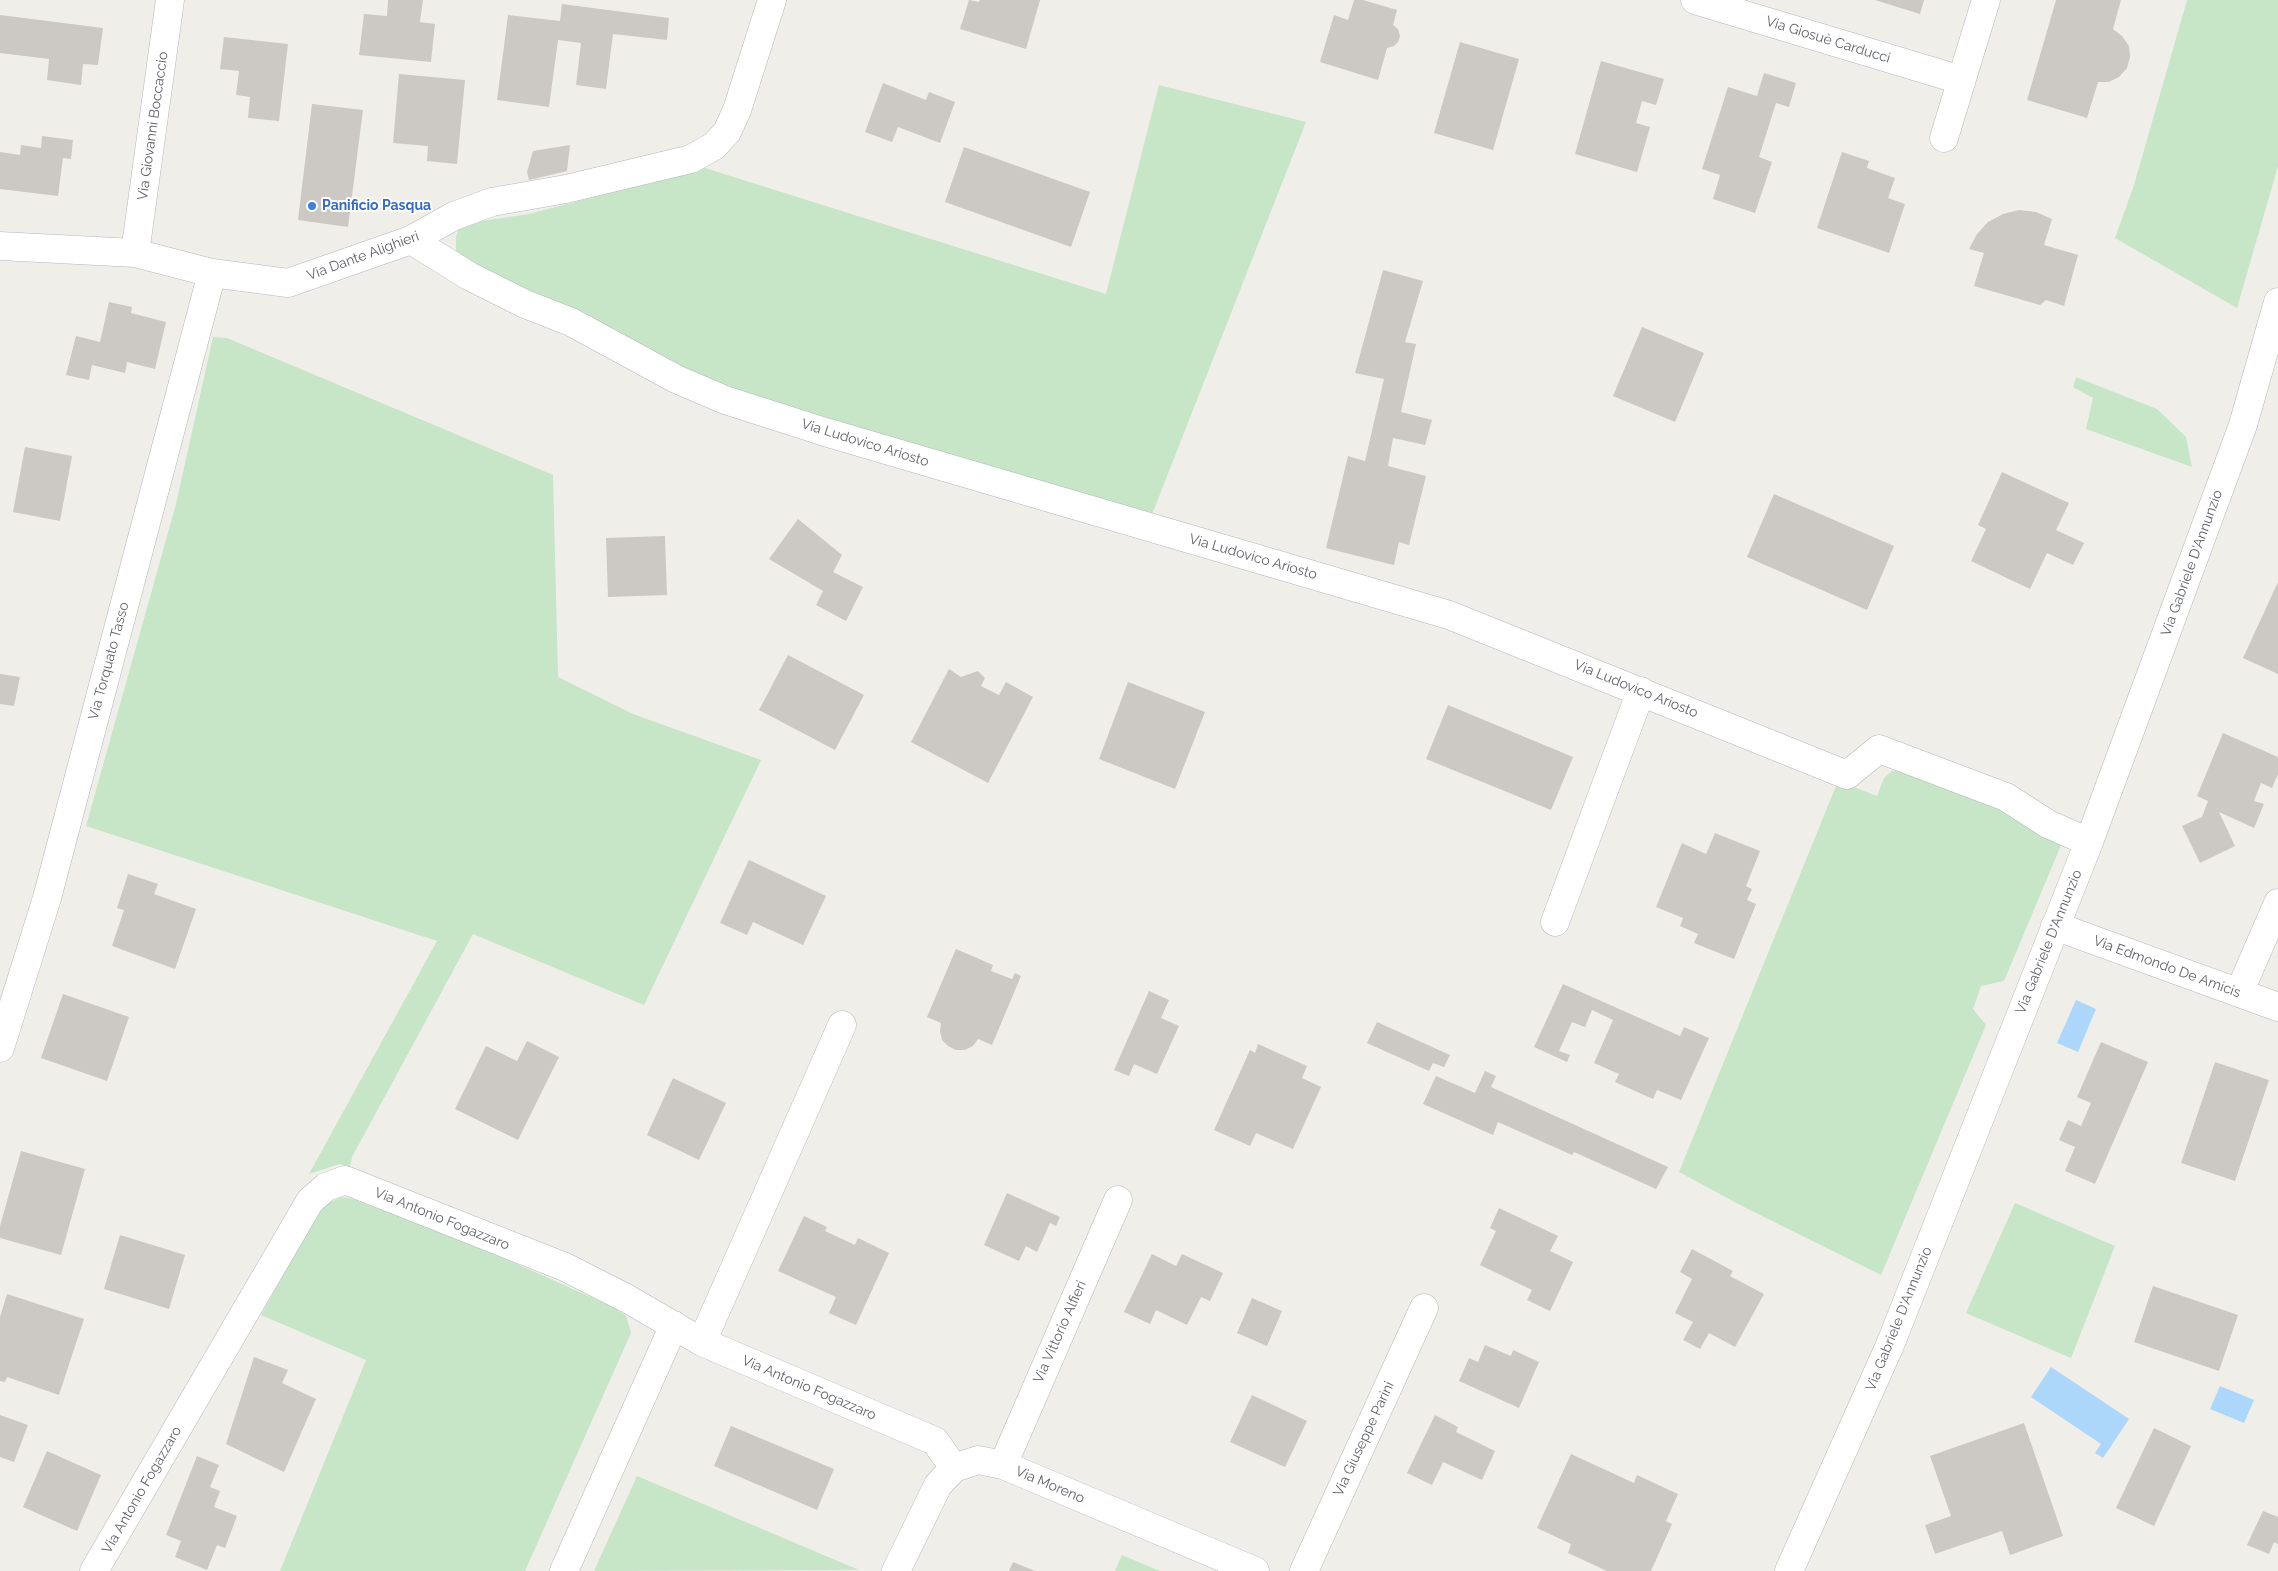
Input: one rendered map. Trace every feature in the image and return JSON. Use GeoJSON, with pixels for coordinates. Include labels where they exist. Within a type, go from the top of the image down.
{"type":"FeatureCollection","features":[{"type":"Feature","properties":{"kind":"street","name":"Via Giovanni Boccaccio"},"geometry":{"type":"LineString","coordinates":[[135,253],[170,0]]}},
{"type":"Feature","properties":{"kind":"street","name":"Via Dante Alighieri"},"geometry":{"type":"LineString","coordinates":[[0,246],[135,253],[212,273],[288,284],[411,240],[454,216],[492,202],[566,189],[691,158],[714,146],[726,132],[737,110],[772,0]]}},
{"type":"Feature","properties":{"kind":"street","name":"Via Giosuè Carducci"},"geometry":{"type":"LineString","coordinates":[[1695,0],[1962,80]]}},
{"type":"Feature","properties":{"kind":"street"},"geometry":{"type":"LineString","coordinates":[[1944,138],[1986,0]]}},
{"type":"Feature","properties":{"kind":"street","name":"Via Ludovico Ariosto"},"geometry":{"type":"LineString","coordinates":[[411,240],[470,276],[525,304],[572,322],[676,380],[725,400],[835,435],[1449,614],[1847,775],[1879,749],[2006,797],[2048,824],[2089,842]]}},
{"type":"Feature","properties":{"kind":"street","name":"Via Torquato Tasso"},"geometry":{"type":"LineString","coordinates":[[0,1048],[47,898],[212,273]]}},
{"type":"Feature","properties":{"kind":"street","name":"Via Gabriele D'Annunzio"},"geometry":{"type":"LineString","coordinates":[[1789,1571],[1890,1345],[2089,842],[2243,425],[2278,302]]}},
{"type":"Feature","properties":{"kind":"street"},"geometry":{"type":"LineString","coordinates":[[1555,922],[1642,691]]}},
{"type":"Feature","properties":{"kind":"street"},"geometry":{"type":"LineString","coordinates":[[2239,993],[2278,903]]}},
{"type":"Feature","properties":{"kind":"street","name":"Via Edmondo De Amicis"},"geometry":{"type":"LineString","coordinates":[[2055,926],[2278,1007]]}},
{"type":"Feature","properties":{"kind":"street"},"geometry":{"type":"LineString","coordinates":[[702,1342],[842,1025]]}},
{"type":"Feature","properties":{"kind":"street","name":"Via Antonio Fogazzaro"},"geometry":{"type":"LineString","coordinates":[[94,1571],[310,1201],[326,1187],[346,1180],[556,1264],[626,1298],[702,1342],[935,1441],[954,1468]]}},
{"type":"Feature","properties":{"kind":"street","name":"Via Vittorio Alfieri"},"geometry":{"type":"LineString","coordinates":[[1003,1465],[1118,1200]]}},
{"type":"Feature","properties":{"kind":"street","name":"Via Giuseppe Parini"},"geometry":{"type":"LineString","coordinates":[[1304,1571],[1424,1308]]}},
{"type":"Feature","properties":{"kind":"street"},"geometry":{"type":"LineString","coordinates":[[564,1571],[674,1325]]}},
{"type":"Feature","properties":{"kind":"street","name":"Via Moreno"},"geometry":{"type":"LineString","coordinates":[[896,1571],[938,1485],[954,1468],[978,1460],[1003,1465],[1255,1571]]}},
{"type":"Feature","properties":{"kind":"green space"},"geometry":{"type":"Polygon","coordinates":[[[2187,0],[2278,0],[2278,166],[2237,308],[2115,238],[2134,185],[2187,0]]]}},
{"type":"Feature","properties":{"kind":"green space"},"geometry":{"type":"Polygon","coordinates":[[[1159,85],[1306,122],[1151,517],[732,391],[460,259],[456,250],[456,237],[459,228],[468,223],[529,214],[705,168],[1106,294],[1159,85]]]}},
{"type":"Feature","properties":{"kind":"green space"},"geometry":{"type":"Polygon","coordinates":[[[213,337],[227,338],[553,475],[558,677],[633,714],[761,760],[644,1005],[473,934],[352,1157],[350,1167],[340,1164],[309,1174],[437,941],[86,826],[176,504],[213,337]]]}},
{"type":"Feature","properties":{"kind":"green space"},"geometry":{"type":"Polygon","coordinates":[[[2076,377],[2157,409],[2186,437],[2192,467],[2086,429],[2093,398],[2073,387],[2076,377]]]}},
{"type":"Feature","properties":{"kind":"green space"},"geometry":{"type":"Polygon","coordinates":[[[1892,771],[1904,771],[1967,795],[2003,811],[2062,843],[2004,981],[1981,986],[1973,1009],[1986,1025],[1881,1275],[1742,1206],[1679,1172],[1838,781],[1877,796],[1884,778],[1892,771]]]}},
{"type":"Feature","properties":{"kind":"green space"},"geometry":{"type":"Polygon","coordinates":[[[341,1197],[350,1198],[472,1244],[613,1307],[626,1316],[631,1333],[525,1571],[280,1571],[366,1360],[261,1315],[321,1207],[341,1197]]]}},
{"type":"Feature","properties":{"kind":"green space"},"geometry":{"type":"Polygon","coordinates":[[[2015,1203],[2115,1246],[2071,1358],[1966,1313],[2015,1203]]]}},
{"type":"Feature","properties":{"kind":"green space"},"geometry":{"type":"Polygon","coordinates":[[[637,1476],[859,1570],[594,1571],[637,1476]]]}},
{"type":"Feature","properties":{"kind":"green space"},"geometry":{"type":"Polygon","coordinates":[[[1122,1555],[1160,1571],[1115,1571],[1122,1555]]]}},
{"type":"Feature","properties":{"kind":"water"},"geometry":{"type":"Polygon","coordinates":[[[2076,1000],[2096,1009],[2078,1052],[2057,1043],[2076,1000]]]}},
{"type":"Feature","properties":{"kind":"water"},"geometry":{"type":"Polygon","coordinates":[[[2051,1367],[2129,1419],[2103,1458],[2095,1453],[2101,1444],[2031,1397],[2051,1367]]]}},
{"type":"Feature","properties":{"kind":"water"},"geometry":{"type":"Polygon","coordinates":[[[2220,1386],[2254,1400],[2244,1423],[2210,1409],[2220,1386]]]}},
{"type":"Feature","properties":{"kind":"building"},"geometry":{"type":"Polygon","coordinates":[[[388,0],[423,0],[420,22],[435,24],[431,62],[359,55],[364,14],[387,16],[388,0]]]}},
{"type":"Feature","properties":{"kind":"building"},"geometry":{"type":"Polygon","coordinates":[[[969,0],[979,2],[980,0],[1040,0],[1026,49],[960,29],[969,0]]]}},
{"type":"Feature","properties":{"kind":"building"},"geometry":{"type":"Polygon","coordinates":[[[1354,0],[1363,0],[1397,10],[1393,25],[1398,29],[1400,36],[1394,46],[1387,48],[1378,80],[1320,62],[1334,15],[1348,20],[1354,0]]]}},
{"type":"Feature","properties":{"kind":"building"},"geometry":{"type":"Polygon","coordinates":[[[1875,0],[1924,0],[1920,14],[1875,0]]]}},
{"type":"Feature","properties":{"kind":"building"},"geometry":{"type":"Polygon","coordinates":[[[2056,0],[2121,0],[2113,29],[2122,36],[2129,46],[2130,57],[2127,68],[2119,77],[2109,82],[2098,82],[2087,118],[2027,100],[2056,0]]]}},
{"type":"Feature","properties":{"kind":"building"},"geometry":{"type":"Polygon","coordinates":[[[562,4],[669,18],[667,40],[613,34],[606,89],[576,85],[581,43],[558,40],[549,107],[497,100],[508,15],[560,21],[562,4]]]}},
{"type":"Feature","properties":{"kind":"building"},"geometry":{"type":"Polygon","coordinates":[[[0,15],[103,28],[98,65],[83,64],[81,85],[47,80],[49,59],[0,53],[0,15]]]}},
{"type":"Feature","properties":{"kind":"building"},"geometry":{"type":"Polygon","coordinates":[[[224,37],[288,44],[279,121],[248,118],[250,97],[236,95],[239,71],[220,69],[224,37]]]}},
{"type":"Feature","properties":{"kind":"building"},"geometry":{"type":"Polygon","coordinates":[[[1460,42],[1519,59],[1493,150],[1434,133],[1460,42]]]}},
{"type":"Feature","properties":{"kind":"building"},"geometry":{"type":"Polygon","coordinates":[[[1601,61],[1664,79],[1656,105],[1642,101],[1636,123],[1650,127],[1637,172],[1575,154],[1601,61]]]}},
{"type":"Feature","properties":{"kind":"building"},"geometry":{"type":"Polygon","coordinates":[[[1764,73],[1796,83],[1789,107],[1776,103],[1759,157],[1772,162],[1755,213],[1713,199],[1720,175],[1702,169],[1728,87],[1757,96],[1764,73]]]}},
{"type":"Feature","properties":{"kind":"building"},"geometry":{"type":"Polygon","coordinates":[[[399,74],[465,80],[457,164],[427,161],[428,146],[393,143],[399,74]]]}},
{"type":"Feature","properties":{"kind":"building"},"geometry":{"type":"Polygon","coordinates":[[[883,83],[926,100],[929,92],[955,102],[940,143],[898,127],[892,142],[865,132],[883,83]]]}},
{"type":"Feature","properties":{"kind":"building"},"geometry":{"type":"Polygon","coordinates":[[[312,104],[363,110],[348,227],[298,220],[312,104]]]}},
{"type":"Feature","properties":{"kind":"building"},"geometry":{"type":"Polygon","coordinates":[[[42,136],[73,140],[71,159],[63,158],[58,196],[0,189],[0,152],[20,155],[21,145],[41,148],[42,136]]]}},
{"type":"Feature","properties":{"kind":"building"},"geometry":{"type":"Polygon","coordinates":[[[570,145],[567,171],[529,180],[527,172],[533,151],[570,145]]]}},
{"type":"Feature","properties":{"kind":"building"},"geometry":{"type":"Polygon","coordinates":[[[964,147],[1090,192],[1071,247],[945,202],[964,147]]]}},
{"type":"Feature","properties":{"kind":"building"},"geometry":{"type":"Polygon","coordinates":[[[1842,152],[1869,161],[1867,168],[1895,178],[1888,198],[1905,204],[1889,253],[1817,228],[1842,152]]]}},
{"type":"Feature","properties":{"kind":"building"},"geometry":{"type":"Polygon","coordinates":[[[2019,210],[2036,212],[2052,219],[2044,245],[2078,255],[2064,306],[2046,300],[2040,305],[1974,286],[1984,253],[1969,249],[1977,234],[1988,222],[2003,214],[2019,210]]]}},
{"type":"Feature","properties":{"kind":"building"},"geometry":{"type":"Polygon","coordinates":[[[1383,270],[1423,281],[1405,342],[1416,344],[1401,412],[1432,420],[1425,445],[1393,438],[1388,466],[1426,476],[1409,545],[1399,542],[1394,565],[1326,548],[1348,456],[1365,461],[1384,379],[1355,373],[1383,270]]]}},
{"type":"Feature","properties":{"kind":"building"},"geometry":{"type":"Polygon","coordinates":[[[109,302],[132,307],[131,313],[166,322],[155,369],[127,362],[125,373],[92,365],[89,380],[66,375],[76,336],[100,342],[109,302]]]}},
{"type":"Feature","properties":{"kind":"building"},"geometry":{"type":"Polygon","coordinates":[[[1642,327],[1704,353],[1675,422],[1613,396],[1642,327]]]}},
{"type":"Feature","properties":{"kind":"building"},"geometry":{"type":"Polygon","coordinates":[[[25,447],[72,456],[60,521],[13,512],[25,447]]]}},
{"type":"Feature","properties":{"kind":"building"},"geometry":{"type":"Polygon","coordinates":[[[2002,472],[2069,503],[2056,530],[2084,543],[2073,565],[2047,553],[2030,589],[1971,561],[1986,529],[1978,525],[2002,472]]]}},
{"type":"Feature","properties":{"kind":"building"},"geometry":{"type":"Polygon","coordinates":[[[1774,494],[1894,546],[1867,610],[1747,557],[1774,494]]]}},
{"type":"Feature","properties":{"kind":"building"},"geometry":{"type":"Polygon","coordinates":[[[798,519],[842,555],[833,572],[863,587],[846,621],[816,605],[823,591],[769,559],[798,519]]]}},
{"type":"Feature","properties":{"kind":"building"},"geometry":{"type":"Polygon","coordinates":[[[665,536],[667,595],[608,597],[606,538],[665,536]]]}},
{"type":"Feature","properties":{"kind":"building"},"geometry":{"type":"Polygon","coordinates":[[[2278,582],[2278,674],[2243,658],[2278,582]]]}},
{"type":"Feature","properties":{"kind":"building"},"geometry":{"type":"Polygon","coordinates":[[[788,655],[864,695],[835,750],[759,710],[788,655]]]}},
{"type":"Feature","properties":{"kind":"building"},"geometry":{"type":"Polygon","coordinates":[[[949,669],[961,677],[978,671],[985,678],[981,686],[999,695],[1006,682],[1033,697],[988,783],[911,742],[949,669]]]}},
{"type":"Feature","properties":{"kind":"building"},"geometry":{"type":"Polygon","coordinates":[[[0,674],[20,677],[14,706],[0,704],[0,674]]]}},
{"type":"Feature","properties":{"kind":"building"},"geometry":{"type":"Polygon","coordinates":[[[1128,682],[1205,712],[1175,789],[1099,759],[1128,682]]]}},
{"type":"Feature","properties":{"kind":"building"},"geometry":{"type":"Polygon","coordinates":[[[1448,705],[1573,757],[1551,810],[1426,759],[1448,705]]]}},
{"type":"Feature","properties":{"kind":"building"},"geometry":{"type":"Polygon","coordinates":[[[2223,733],[2278,757],[2278,774],[2272,788],[2261,783],[2254,801],[2264,804],[2254,828],[2219,812],[2235,846],[2200,863],[2182,826],[2202,817],[2208,801],[2197,796],[2223,733]]]}},
{"type":"Feature","properties":{"kind":"building"},"geometry":{"type":"Polygon","coordinates":[[[1715,833],[1760,851],[1746,886],[1752,889],[1747,900],[1756,904],[1734,959],[1694,943],[1698,934],[1680,926],[1683,918],[1656,907],[1682,843],[1706,854],[1715,833]]]}},
{"type":"Feature","properties":{"kind":"building"},"geometry":{"type":"Polygon","coordinates":[[[749,860],[826,896],[803,945],[753,922],[747,935],[720,923],[749,860]]]}},
{"type":"Feature","properties":{"kind":"building"},"geometry":{"type":"Polygon","coordinates":[[[128,874],[158,884],[154,894],[196,909],[175,969],[112,946],[124,910],[117,908],[128,874]]]}},
{"type":"Feature","properties":{"kind":"building"},"geometry":{"type":"Polygon","coordinates":[[[956,949],[993,965],[991,971],[1012,979],[1015,973],[1021,976],[992,1045],[978,1039],[973,1046],[965,1050],[956,1050],[942,1040],[941,1023],[927,1017],[956,949]]]}},
{"type":"Feature","properties":{"kind":"building"},"geometry":{"type":"Polygon","coordinates":[[[1563,984],[1680,1036],[1684,1027],[1709,1038],[1681,1100],[1657,1090],[1653,1099],[1615,1082],[1619,1074],[1594,1063],[1613,1020],[1592,1010],[1585,1027],[1572,1022],[1559,1051],[1570,1055],[1567,1062],[1534,1047],[1563,984]]]}},
{"type":"Feature","properties":{"kind":"building"},"geometry":{"type":"Polygon","coordinates":[[[1149,991],[1169,1000],[1161,1018],[1179,1026],[1157,1074],[1134,1064],[1129,1076],[1114,1070],[1149,991]]]}},
{"type":"Feature","properties":{"kind":"building"},"geometry":{"type":"Polygon","coordinates":[[[63,994],[129,1017],[107,1081],[41,1058],[63,994]]]}},
{"type":"Feature","properties":{"kind":"building"},"geometry":{"type":"Polygon","coordinates":[[[1377,1022],[1450,1055],[1444,1067],[1433,1063],[1429,1071],[1367,1043],[1377,1022]]]}},
{"type":"Feature","properties":{"kind":"building"},"geometry":{"type":"Polygon","coordinates":[[[527,1041],[559,1057],[518,1140],[455,1109],[486,1046],[517,1061],[527,1041]]]}},
{"type":"Feature","properties":{"kind":"building"},"geometry":{"type":"Polygon","coordinates":[[[2101,1042],[2148,1062],[2095,1184],[2065,1171],[2075,1147],[2059,1140],[2068,1120],[2081,1126],[2091,1103],[2077,1097],[2101,1042]]]}},
{"type":"Feature","properties":{"kind":"building"},"geometry":{"type":"Polygon","coordinates":[[[1258,1044],[1307,1066],[1302,1078],[1321,1087],[1293,1149],[1256,1133],[1250,1146],[1214,1130],[1250,1050],[1255,1053],[1258,1044]]]}},
{"type":"Feature","properties":{"kind":"building"},"geometry":{"type":"Polygon","coordinates":[[[2215,1062],[2269,1080],[2235,1181],[2181,1163],[2215,1062]]]}},
{"type":"Feature","properties":{"kind":"building"},"geometry":{"type":"Polygon","coordinates":[[[1485,1071],[1496,1076],[1491,1087],[1668,1167],[1656,1189],[1574,1152],[1572,1155],[1498,1122],[1493,1135],[1423,1104],[1436,1076],[1475,1093],[1485,1071]]]}},
{"type":"Feature","properties":{"kind":"building"},"geometry":{"type":"Polygon","coordinates":[[[673,1078],[726,1103],[699,1160],[647,1135],[673,1078]]]}},
{"type":"Feature","properties":{"kind":"building"},"geometry":{"type":"Polygon","coordinates":[[[21,1151],[85,1169],[61,1255],[0,1238],[0,1226],[21,1151]]]}},
{"type":"Feature","properties":{"kind":"building"},"geometry":{"type":"Polygon","coordinates":[[[1007,1193],[1060,1217],[1056,1226],[1050,1223],[1037,1252],[1026,1246],[1019,1261],[984,1245],[1007,1193]]]}},
{"type":"Feature","properties":{"kind":"building"},"geometry":{"type":"Polygon","coordinates":[[[1499,1208],[1558,1236],[1550,1251],[1573,1262],[1550,1311],[1527,1300],[1532,1290],[1480,1265],[1496,1231],[1490,1228],[1499,1208]]]}},
{"type":"Feature","properties":{"kind":"building"},"geometry":{"type":"Polygon","coordinates":[[[804,1216],[827,1227],[825,1231],[855,1245],[858,1238],[889,1253],[856,1325],[829,1313],[836,1297],[778,1271],[804,1216]]]}},
{"type":"Feature","properties":{"kind":"building"},"geometry":{"type":"Polygon","coordinates":[[[120,1235],[185,1255],[169,1309],[104,1289],[120,1235]]]}},
{"type":"Feature","properties":{"kind":"building"},"geometry":{"type":"Polygon","coordinates":[[[1692,1249],[1733,1271],[1730,1276],[1764,1294],[1735,1347],[1709,1333],[1700,1349],[1683,1340],[1693,1322],[1675,1313],[1692,1279],[1680,1272],[1692,1249]]]}},
{"type":"Feature","properties":{"kind":"building"},"geometry":{"type":"Polygon","coordinates":[[[1152,1254],[1176,1266],[1182,1254],[1223,1273],[1210,1301],[1201,1297],[1187,1325],[1156,1310],[1150,1324],[1124,1312],[1152,1254]]]}},
{"type":"Feature","properties":{"kind":"building"},"geometry":{"type":"Polygon","coordinates":[[[2153,1286],[2238,1315],[2219,1371],[2134,1342],[2153,1286]]]}},
{"type":"Feature","properties":{"kind":"building"},"geometry":{"type":"Polygon","coordinates":[[[7,1294],[84,1319],[59,1395],[7,1377],[5,1382],[0,1381],[0,1317],[7,1294]]]}},
{"type":"Feature","properties":{"kind":"building"},"geometry":{"type":"Polygon","coordinates":[[[1252,1298],[1282,1311],[1267,1346],[1237,1333],[1252,1298]]]}},
{"type":"Feature","properties":{"kind":"building"},"geometry":{"type":"Polygon","coordinates":[[[1485,1345],[1511,1356],[1513,1350],[1539,1362],[1519,1408],[1459,1381],[1469,1358],[1478,1362],[1485,1345]]]}},
{"type":"Feature","properties":{"kind":"building"},"geometry":{"type":"Polygon","coordinates":[[[254,1357],[288,1370],[282,1383],[316,1399],[284,1472],[226,1444],[254,1357]]]}},
{"type":"Feature","properties":{"kind":"building"},"geometry":{"type":"Polygon","coordinates":[[[1252,1395],[1307,1421],[1285,1467],[1230,1442],[1252,1395]]]}},
{"type":"Feature","properties":{"kind":"building"},"geometry":{"type":"Polygon","coordinates":[[[0,1415],[28,1425],[14,1462],[0,1457],[0,1415]]]}},
{"type":"Feature","properties":{"kind":"building"},"geometry":{"type":"Polygon","coordinates":[[[1435,1415],[1458,1427],[1456,1432],[1495,1451],[1482,1480],[1443,1462],[1432,1485],[1407,1473],[1435,1415]]]}},
{"type":"Feature","properties":{"kind":"building"},"geometry":{"type":"Polygon","coordinates":[[[2024,1423],[2063,1536],[2010,1555],[2002,1531],[1935,1554],[1925,1525],[1951,1516],[1930,1456],[2024,1423]]]}},
{"type":"Feature","properties":{"kind":"building"},"geometry":{"type":"Polygon","coordinates":[[[731,1426],[834,1469],[817,1510],[714,1466],[731,1426]]]}},
{"type":"Feature","properties":{"kind":"building"},"geometry":{"type":"Polygon","coordinates":[[[2154,1428],[2191,1446],[2154,1526],[2116,1508],[2154,1428]]]}},
{"type":"Feature","properties":{"kind":"building"},"geometry":{"type":"Polygon","coordinates":[[[47,1451],[101,1475],[77,1531],[23,1507],[47,1451]]]}},
{"type":"Feature","properties":{"kind":"building"},"geometry":{"type":"Polygon","coordinates":[[[1571,1454],[1634,1483],[1637,1475],[1678,1494],[1666,1521],[1672,1524],[1651,1571],[1607,1571],[1568,1553],[1571,1544],[1537,1528],[1571,1454]]]}},
{"type":"Feature","properties":{"kind":"building"},"geometry":{"type":"Polygon","coordinates":[[[197,1456],[219,1465],[210,1487],[220,1491],[214,1507],[237,1516],[225,1548],[217,1545],[207,1570],[175,1557],[181,1541],[166,1535],[197,1456]]]}},
{"type":"Feature","properties":{"kind":"building"},"geometry":{"type":"Polygon","coordinates":[[[2263,1511],[2278,1517],[2278,1544],[2274,1542],[2269,1554],[2247,1545],[2263,1511]]]}},
{"type":"Feature","properties":{"kind":"building"},"geometry":{"type":"Polygon","coordinates":[[[1013,1562],[1035,1571],[1009,1571],[1013,1562]]]}},
{"type":"Feature","properties":{"kind":"place","name":"Panificio Pasqua"},"geometry":{"type":"Point","coordinates":[312,206]}}]}
